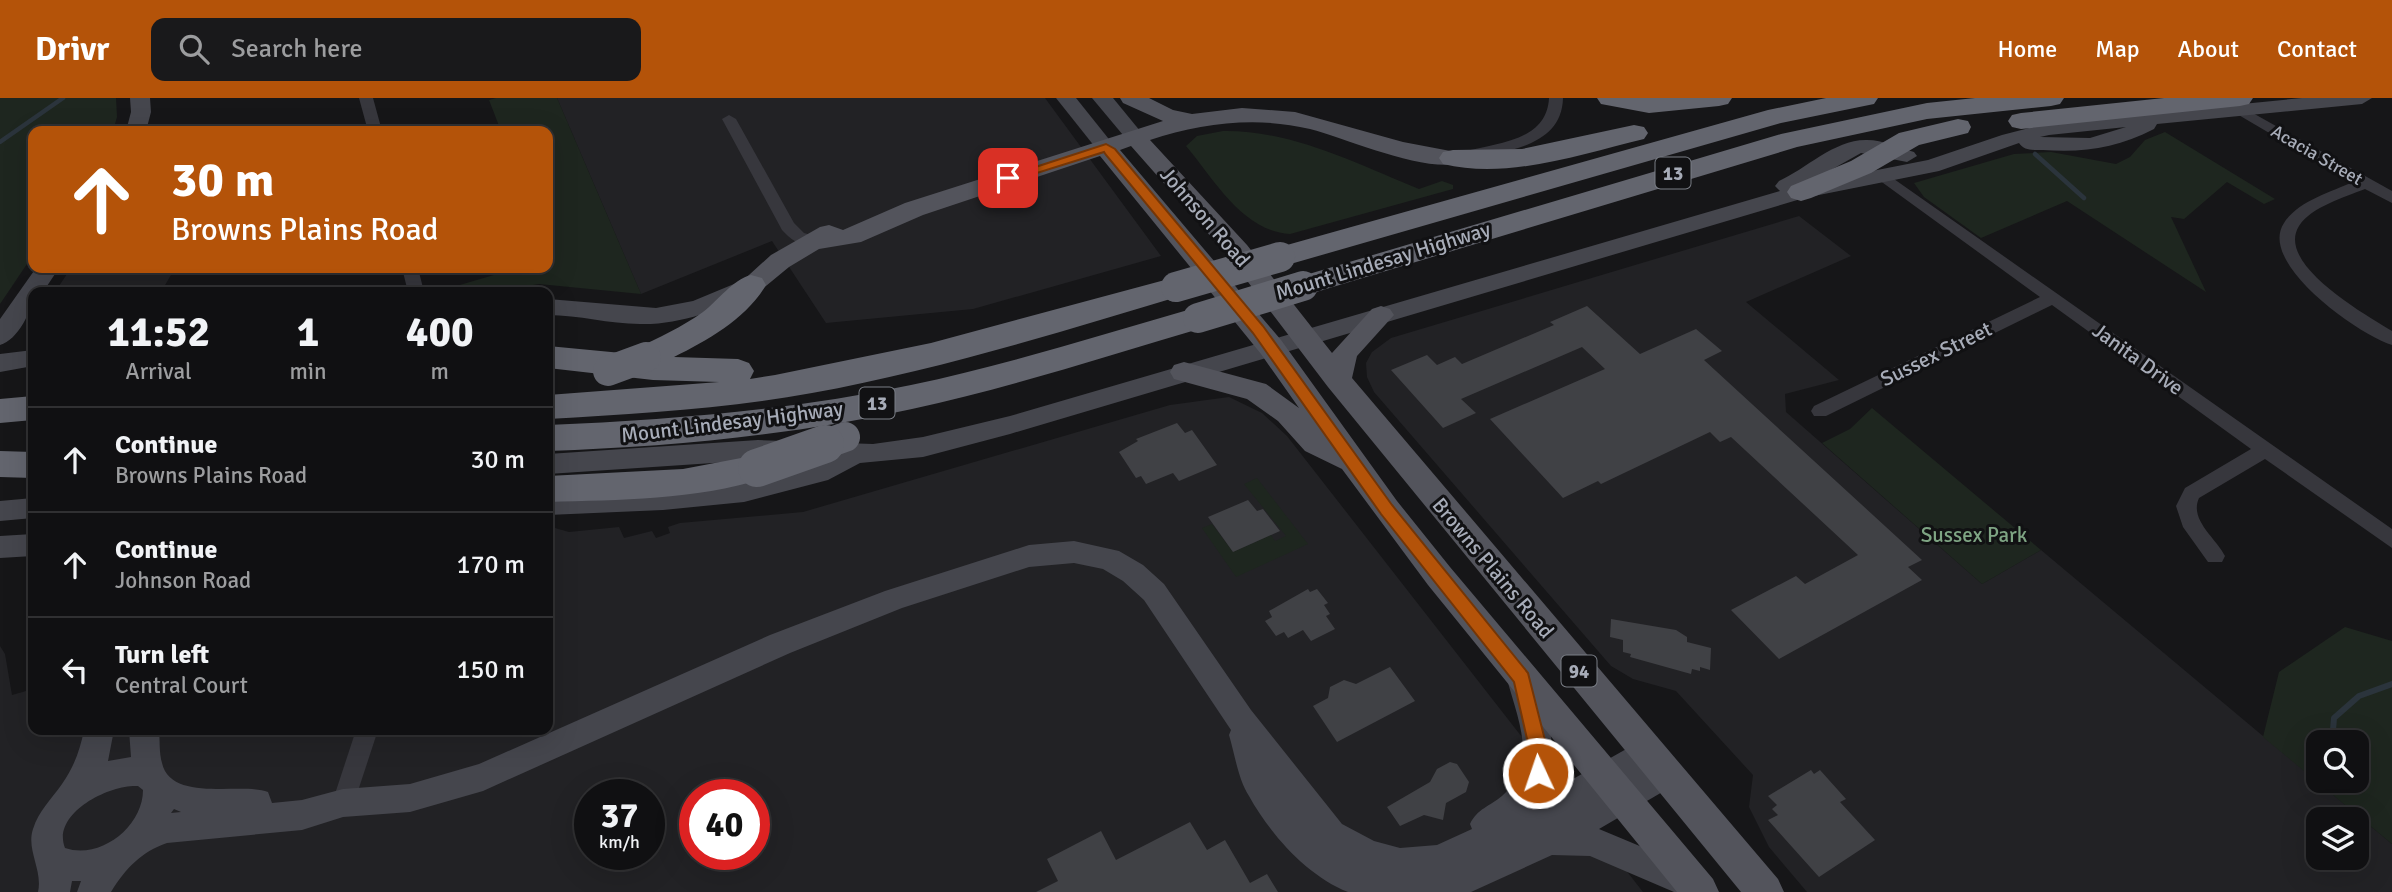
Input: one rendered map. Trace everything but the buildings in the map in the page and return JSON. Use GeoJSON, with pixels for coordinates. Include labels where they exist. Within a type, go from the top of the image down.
{"type":"FeatureCollection","features":[{"type":"Feature","properties":{"kind":"highway"},"geometry":{"type":"LineString","coordinates":[[1611,98],[1649,105],[1719,98]]}},
{"type":"Feature","properties":{"kind":"highway"},"geometry":{"type":"LineString","coordinates":[[1453,158],[1475,161],[1517,158],[1784,98]]}},
{"type":"Feature","properties":{"kind":"highway","name":"Mount Lindesay Highway"},"geometry":{"type":"LineString","coordinates":[[553,407],[782,384],[847,374],[990,341],[1776,116],[1865,98]]}},
{"type":"Feature","properties":{"kind":"highway","name":"Mount Lindesay Highway"},"geometry":{"type":"LineString","coordinates":[[553,438],[662,433],[798,418],[1020,371],[1779,143],[1927,111],[2051,98]]}},
{"type":"Feature","properties":{"kind":"highway"},"geometry":{"type":"LineString","coordinates":[[1801,192],[1887,164],[1920,135],[1962,127],[2241,105]]}},
{"type":"Feature","properties":{"kind":"highway"},"geometry":{"type":"LineString","coordinates":[[553,383],[608,371],[646,358],[715,320],[734,305],[751,285]]}},
{"type":"Feature","properties":{"kind":"highway"},"geometry":{"type":"LineString","coordinates":[[553,489],[683,482],[850,446],[883,425],[989,401],[1069,376],[1188,332],[1198,318]]}},
{"type":"Feature","properties":{"kind":"highway"},"geometry":{"type":"LineString","coordinates":[[553,357],[698,371],[881,365]]}},
{"type":"Feature","properties":{"kind":"highway"},"geometry":{"type":"LineString","coordinates":[[9,415],[28,425]]}},
{"type":"Feature","properties":{"kind":"highway"},"geometry":{"type":"LineString","coordinates":[[0,453],[28,452]]}},
{"type":"Feature","properties":{"kind":"highway"},"geometry":{"type":"LineString","coordinates":[[0,464],[28,465]]}},
{"type":"Feature","properties":{"kind":"main road"},"geometry":{"type":"LineString","coordinates":[[1131,98],[1166,115],[1189,121]]}},
{"type":"Feature","properties":{"kind":"main road"},"geometry":{"type":"LineString","coordinates":[[751,285],[812,241],[827,243],[844,239],[909,211],[1189,121],[1227,115],[1283,117],[1312,123],[1392,149],[1453,158]]}},
{"type":"Feature","properties":{"kind":"main road","name":"Johnson Road"},"geometry":{"type":"LineString","coordinates":[[1135,137],[1238,251],[1301,333]]}},
{"type":"Feature","properties":{"kind":"main road","name":"Johnson Road"},"geometry":{"type":"LineString","coordinates":[[1106,148],[1271,347]]}},
{"type":"Feature","properties":{"kind":"main road"},"geometry":{"type":"LineString","coordinates":[[1338,380],[1339,363],[1346,349],[1371,329],[1381,315]]}},
{"type":"Feature","properties":{"kind":"main road","name":"Browns Plains Road"},"geometry":{"type":"LineString","coordinates":[[1301,333],[1656,764],[1765,892]]}},
{"type":"Feature","properties":{"kind":"main road","name":"94"},"geometry":{"type":"LineString","coordinates":[[1271,347],[1354,465],[1522,679],[1697,889]]}},
{"type":"Feature","properties":{"kind":"main road"},"geometry":{"type":"LineString","coordinates":[[1184,372],[1256,391],[1288,414],[1315,443],[1354,465]]}},
{"type":"Feature","properties":{"kind":"street"},"geometry":{"type":"LineString","coordinates":[[137,126],[141,112],[140,98]]}},
{"type":"Feature","properties":{"kind":"street"},"geometry":{"type":"LineString","coordinates":[[366,98],[373,126]]}},
{"type":"Feature","properties":{"kind":"street","name":"Johnson Road"},"geometry":{"type":"LineString","coordinates":[[1066,98],[1106,148]]}},
{"type":"Feature","properties":{"kind":"street","name":"Johnson Road"},"geometry":{"type":"LineString","coordinates":[[1102,98],[1135,137]]}},
{"type":"Feature","properties":{"kind":"street"},"geometry":{"type":"LineString","coordinates":[[1453,158],[1506,147],[1536,134],[1554,118],[1556,98]]}},
{"type":"Feature","properties":{"kind":"street","name":"Mount Lindesay Highway"},"geometry":{"type":"LineString","coordinates":[[553,464],[758,450],[850,446],[923,447],[968,437],[1271,347],[1301,333],[1785,186],[1815,173],[1854,147],[1887,164],[1932,166],[1943,160],[2049,129],[2161,119],[2241,105],[2362,98]]}},
{"type":"Feature","properties":{"kind":"street","name":"Acacia Street"},"geometry":{"type":"LineString","coordinates":[[2241,105],[2392,198]]}},
{"type":"Feature","properties":{"kind":"street"},"geometry":{"type":"LineString","coordinates":[[729,119],[788,226],[798,237],[812,241]]}},
{"type":"Feature","properties":{"kind":"street","name":"Mount Lindesay Highway"},"geometry":{"type":"LineString","coordinates":[[2000,144],[2089,146],[2113,142],[2161,119]]}},
{"type":"Feature","properties":{"kind":"street"},"geometry":{"type":"LineString","coordinates":[[2080,126],[2097,131],[2113,142]]}},
{"type":"Feature","properties":{"kind":"street","name":"Janita Drive"},"geometry":{"type":"LineString","coordinates":[[1887,164],[2053,298],[2392,540]]}},
{"type":"Feature","properties":{"kind":"street"},"geometry":{"type":"LineString","coordinates":[[2364,183],[2305,212],[2290,227],[2288,246],[2300,271],[2320,290],[2392,339]]}},
{"type":"Feature","properties":{"kind":"street","name":"Mount Lindesay Highway"},"geometry":{"type":"LineString","coordinates":[[1301,333],[1381,315],[1801,192]]}},
{"type":"Feature","properties":{"kind":"street"},"geometry":{"type":"LineString","coordinates":[[553,308],[624,316],[664,316],[701,308],[751,285]]}},
{"type":"Feature","properties":{"kind":"street"},"geometry":{"type":"LineString","coordinates":[[0,337],[28,297]]}},
{"type":"Feature","properties":{"kind":"street","name":"Sussex Street"},"geometry":{"type":"LineString","coordinates":[[1820,411],[2053,298]]}},
{"type":"Feature","properties":{"kind":"street"},"geometry":{"type":"LineString","coordinates":[[0,363],[28,359]]}},
{"type":"Feature","properties":{"kind":"street"},"geometry":{"type":"LineString","coordinates":[[0,371],[28,372]]}},
{"type":"Feature","properties":{"kind":"street"},"geometry":{"type":"LineString","coordinates":[[553,505],[733,492],[803,477],[836,466],[850,446]]}},
{"type":"Feature","properties":{"kind":"street"},"geometry":{"type":"LineString","coordinates":[[2215,556],[2190,522],[2186,506],[2192,493],[2265,450]]}},
{"type":"Feature","properties":{"kind":"street"},"geometry":{"type":"LineString","coordinates":[[0,511],[28,508]]}},
{"type":"Feature","properties":{"kind":"street"},"geometry":{"type":"LineString","coordinates":[[0,547],[28,545]]}},
{"type":"Feature","properties":{"kind":"street"},"geometry":{"type":"LineString","coordinates":[[72,795],[103,776],[120,771],[153,780],[190,801],[235,804],[309,799],[343,803],[410,798],[484,777],[780,644],[895,599],[1029,556],[1074,552],[1109,559],[1133,573],[1154,592],[1240,719],[1331,835],[1369,855],[1400,863],[1438,860],[1529,820],[1614,788],[1656,764]]}},
{"type":"Feature","properties":{"kind":"street"},"geometry":{"type":"LineString","coordinates":[[1471,845],[1479,828],[1524,799],[1538,773],[1539,752],[1522,679]]}},
{"type":"Feature","properties":{"kind":"street"},"geometry":{"type":"LineString","coordinates":[[1240,719],[1260,787],[1304,844],[1347,876],[1397,892]]}},
{"type":"Feature","properties":{"kind":"street"},"geometry":{"type":"LineString","coordinates":[[54,892],[56,884],[51,857],[46,847],[50,821],[72,795],[93,760],[98,735]]}},
{"type":"Feature","properties":{"kind":"street"},"geometry":{"type":"LineString","coordinates":[[93,892],[159,810],[145,735]]}},
{"type":"Feature","properties":{"kind":"street"},"geometry":{"type":"LineString","coordinates":[[343,803],[365,735]]}},
{"type":"Feature","properties":{"kind":"street"},"geometry":{"type":"LineString","coordinates":[[1406,892],[1450,885],[1550,840],[1614,788]]}},
{"type":"Feature","properties":{"kind":"street"},"geometry":{"type":"LineString","coordinates":[[51,857],[62,864],[78,867],[167,828],[302,815],[343,803]]}},
{"type":"Feature","properties":{"kind":"street"},"geometry":{"type":"LineString","coordinates":[[1550,840],[1591,841],[1697,889]]}},
{"type":"Feature","properties":{"kind":"shaded area"},"geometry":{"type":"Polygon","coordinates":[[[557,98],[1045,98],[1161,256],[973,309],[826,323],[772,241],[641,294],[557,98]]]}},
{"type":"Feature","properties":{"kind":"shaded area"},"geometry":{"type":"Polygon","coordinates":[[[1799,216],[1851,256],[1746,302],[1839,380],[1785,394],[1786,412],[1982,584],[2041,550],[2306,772],[2306,793],[2331,793],[2348,807],[2306,807],[2306,870],[2369,870],[2369,825],[2392,844],[2392,892],[1807,892],[1769,847],[1749,807],[1753,775],[1676,691],[1633,679],[1611,666],[1374,392],[1367,377],[1366,363],[1372,352],[1391,338],[1799,216]]]}},
{"type":"Feature","properties":{"kind":"shaded area"},"geometry":{"type":"Polygon","coordinates":[[[68,273],[172,273],[164,287],[58,287],[68,273]]]}},
{"type":"Feature","properties":{"kind":"shaded area"},"geometry":{"type":"Polygon","coordinates":[[[1229,397],[1262,413],[1287,436],[1643,892],[0,892],[0,646],[5,654],[12,695],[28,690],[28,735],[553,735],[553,527],[569,532],[619,527],[624,538],[652,531],[656,538],[670,533],[668,527],[680,523],[803,512],[1170,405],[1229,397]]]}},
{"type":"Feature","properties":{"kind":"green space"},"geometry":{"type":"Polygon","coordinates":[[[0,98],[116,98],[114,126],[28,126],[28,262],[0,304],[0,98]]]}},
{"type":"Feature","properties":{"kind":"green space"},"geometry":{"type":"Polygon","coordinates":[[[557,98],[641,294],[539,284],[521,287],[453,287],[501,273],[553,273],[553,126],[499,126],[489,100],[557,98]]]}},
{"type":"Feature","properties":{"kind":"green space"},"geometry":{"type":"Polygon","coordinates":[[[1223,131],[1249,132],[1299,142],[1419,189],[1442,181],[1453,185],[1453,189],[1290,234],[1273,231],[1243,214],[1186,146],[1197,136],[1223,131]]]}},
{"type":"Feature","properties":{"kind":"green space"},"geometry":{"type":"Polygon","coordinates":[[[2165,132],[2275,199],[2264,204],[2227,182],[2184,219],[2171,217],[2206,292],[2067,201],[1981,238],[1924,197],[1914,183],[2014,154],[2051,152],[2116,164],[2130,157],[2145,140],[2165,132]]]}},
{"type":"Feature","properties":{"kind":"green space","name":"Sussex Park"},"geometry":{"type":"Polygon","coordinates":[[[1872,408],[2041,550],[1982,584],[1822,443],[1850,429],[1872,408]]]}},
{"type":"Feature","properties":{"kind":"green space"},"geometry":{"type":"Polygon","coordinates":[[[1257,478],[1308,544],[1236,577],[1202,528],[1212,524],[1233,552],[1271,535],[1275,541],[1286,536],[1244,484],[1257,478]]]}},
{"type":"Feature","properties":{"kind":"green space"},"geometry":{"type":"Polygon","coordinates":[[[2345,627],[2392,641],[2392,844],[2369,825],[2369,807],[2347,807],[2331,793],[2369,793],[2369,730],[2306,730],[2306,773],[2263,737],[2279,672],[2345,627]]]}},
{"type":"Feature","properties":{"kind":"waterway"},"geometry":{"type":"LineString","coordinates":[[0,142],[63,98]]}},
{"type":"Feature","properties":{"kind":"waterway"},"geometry":{"type":"LineString","coordinates":[[2035,154],[2084,198]]}},
{"type":"Feature","properties":{"kind":"waterway"},"geometry":{"type":"LineString","coordinates":[[2333,730],[2334,718],[2359,696],[2392,684]]}},
{"type":"Feature","properties":{"kind":"route"},"geometry":{"type":"LineString","coordinates":[[1008,178],[1106,148],[1110,152],[1258,329],[1387,509],[1522,679],[1539,752],[1538,773]]}}]}
